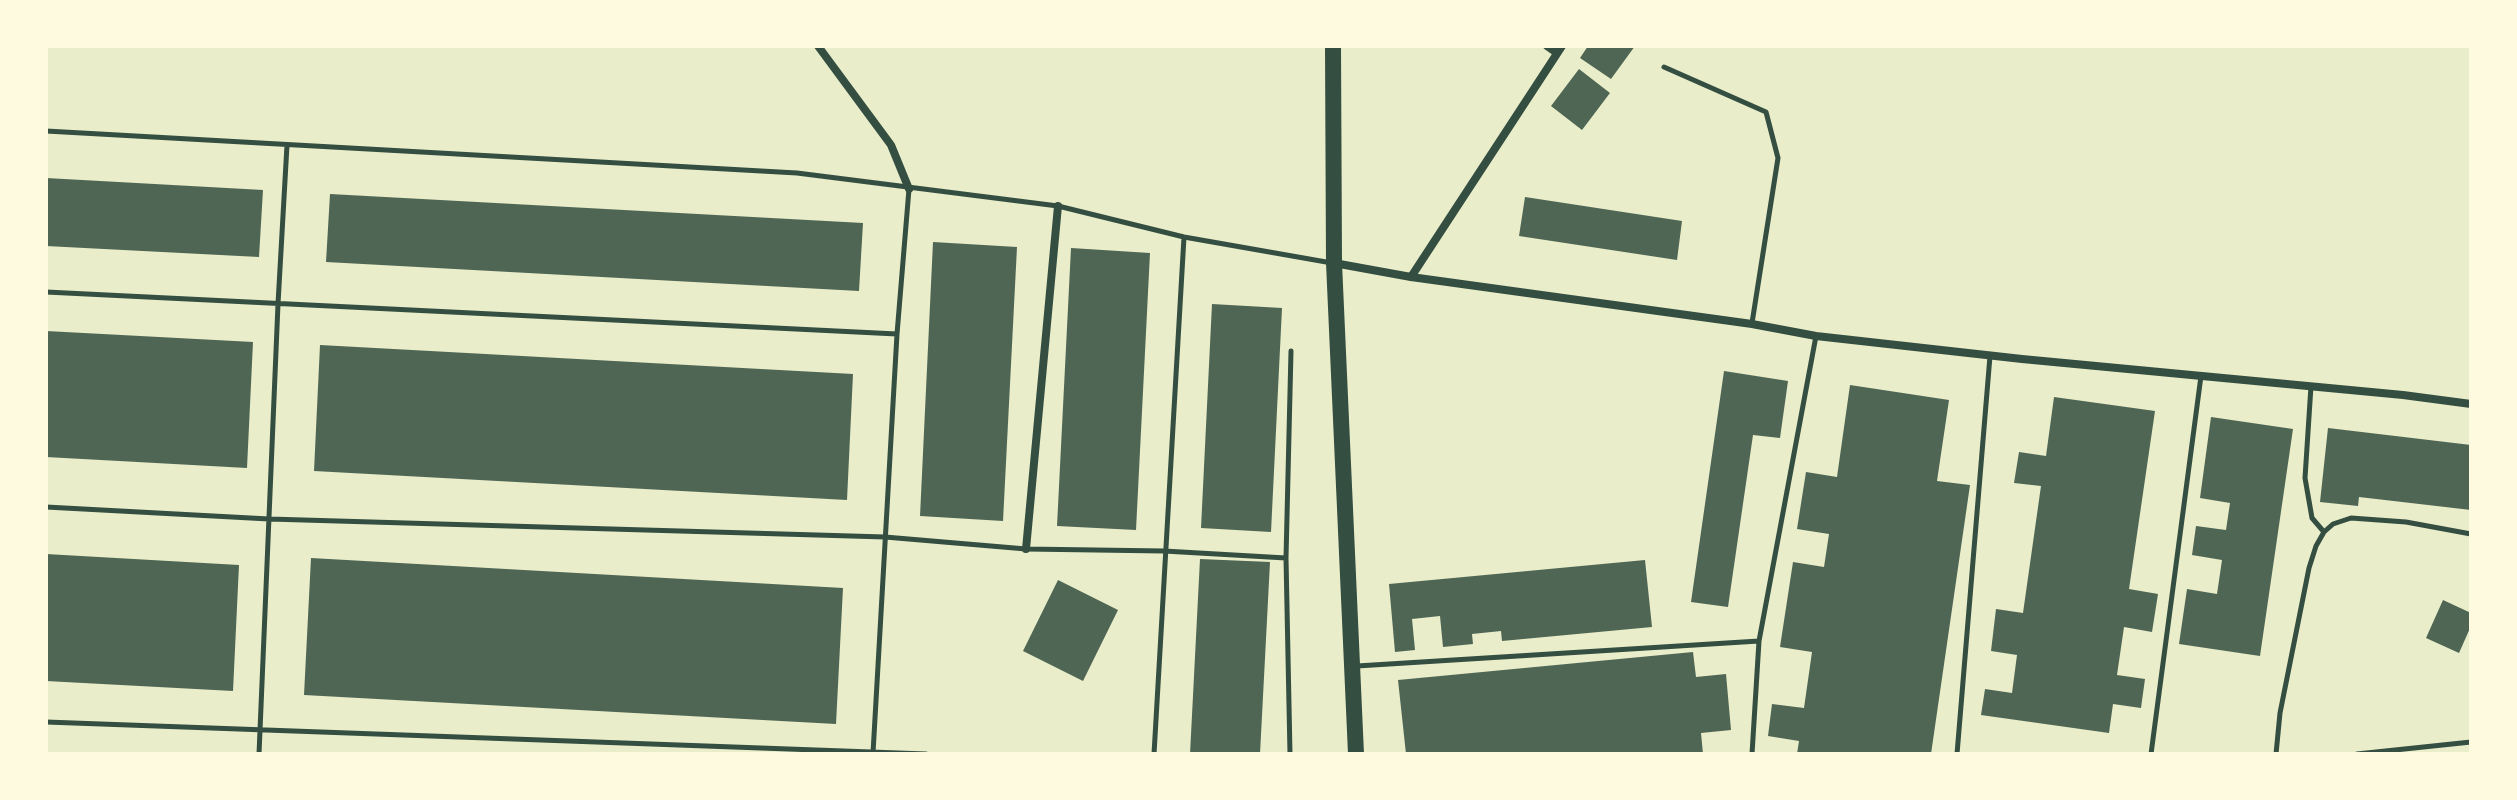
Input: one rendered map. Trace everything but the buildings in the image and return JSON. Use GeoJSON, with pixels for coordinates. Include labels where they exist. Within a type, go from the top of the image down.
{"type":"FeatureCollection","features":[{"type":"Feature","properties":{"kind":"main road"},"geometry":{"type":"LineString","coordinates":[[1333,46],[1334,263],[1356,754]]}},
{"type":"Feature","properties":{"kind":"street"},"geometry":{"type":"LineString","coordinates":[[818,46],[891,145],[909,189]]}},
{"type":"Feature","properties":{"kind":"street"},"geometry":{"type":"LineString","coordinates":[[1411,277],[1560,49],[1547,46]]}},
{"type":"Feature","properties":{"kind":"street"},"geometry":{"type":"LineString","coordinates":[[1026,549],[1058,206]]}},
{"type":"Feature","properties":{"kind":"street"},"geometry":{"type":"LineString","coordinates":[[1334,263],[1816,336],[2471,404]]}},
{"type":"Feature","properties":{"kind":"lane"},"geometry":{"type":"LineString","coordinates":[[1664,67],[1766,112],[1778,158],[1752,324]]}},
{"type":"Feature","properties":{"kind":"lane"},"geometry":{"type":"LineString","coordinates":[[46,131],[797,173],[1058,206],[1184,237],[1334,263]]}},
{"type":"Feature","properties":{"kind":"lane"},"geometry":{"type":"LineString","coordinates":[[259,754],[287,145]]}},
{"type":"Feature","properties":{"kind":"lane"},"geometry":{"type":"LineString","coordinates":[[873,753],[897,334],[909,189]]}},
{"type":"Feature","properties":{"kind":"lane"},"geometry":{"type":"LineString","coordinates":[[1154,754],[1184,237]]}},
{"type":"Feature","properties":{"kind":"lane"},"geometry":{"type":"LineString","coordinates":[[46,292],[897,334]]}},
{"type":"Feature","properties":{"kind":"lane"},"geometry":{"type":"LineString","coordinates":[[1752,754],[1759,641],[1816,336]]}},
{"type":"Feature","properties":{"kind":"lane"},"geometry":{"type":"LineString","coordinates":[[1290,754],[1286,558],[1291,351]]}},
{"type":"Feature","properties":{"kind":"lane"},"geometry":{"type":"LineString","coordinates":[[1957,754],[1990,355]]}},
{"type":"Feature","properties":{"kind":"lane"},"geometry":{"type":"LineString","coordinates":[[2151,754],[2201,376]]}},
{"type":"Feature","properties":{"kind":"lane"},"geometry":{"type":"LineString","coordinates":[[2311,386],[2305,478],[2312,518],[2324,532]]}},
{"type":"Feature","properties":{"kind":"lane"},"geometry":{"type":"LineString","coordinates":[[46,507],[269,519],[885,537],[1026,549],[1164,551],[1286,558]]}},
{"type":"Feature","properties":{"kind":"lane"},"geometry":{"type":"LineString","coordinates":[[2276,754],[2280,713],[2309,568],[2324,532],[2333,524],[2351,518],[2406,522],[2471,534]]}},
{"type":"Feature","properties":{"kind":"lane"},"geometry":{"type":"LineString","coordinates":[[1352,666],[1759,641]]}},
{"type":"Feature","properties":{"kind":"lane"},"geometry":{"type":"LineString","coordinates":[[46,722],[926,754]]}},
{"type":"Feature","properties":{"kind":"lane"},"geometry":{"type":"LineString","coordinates":[[2357,754],[2471,742]]}}]}
